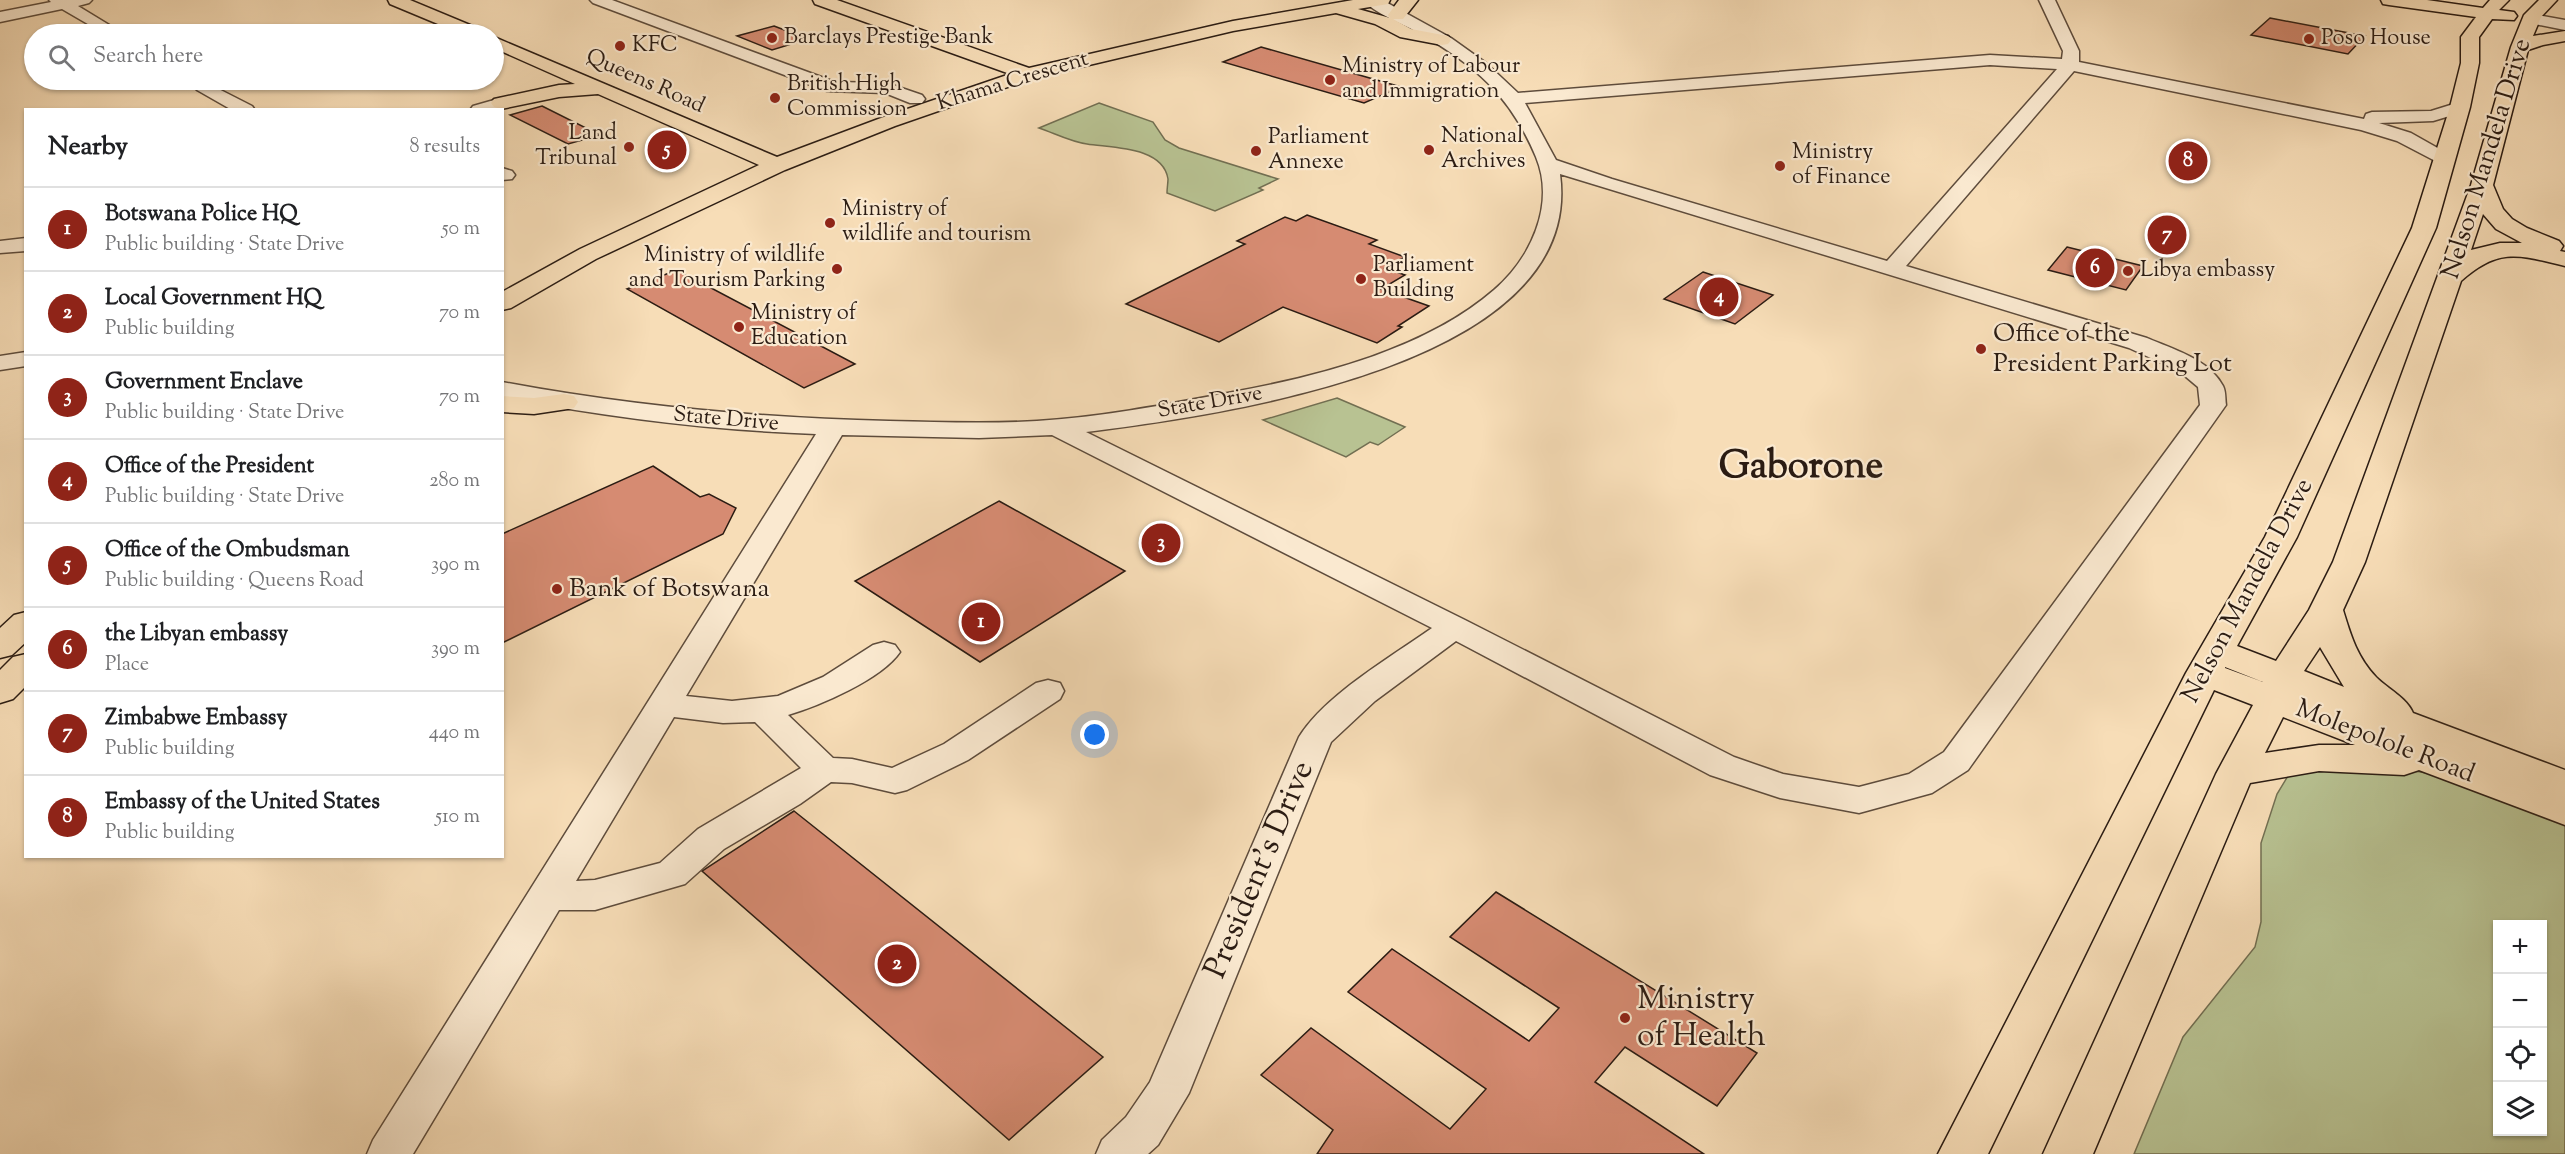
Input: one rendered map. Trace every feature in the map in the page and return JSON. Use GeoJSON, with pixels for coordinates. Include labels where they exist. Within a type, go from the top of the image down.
{"type":"FeatureCollection","features":[{"type":"Feature","properties":{"kind":"main road"},"geometry":{"type":"LineString","coordinates":[[396,0],[452,24]]}},
{"type":"Feature","properties":{"kind":"main road"},"geometry":{"type":"LineString","coordinates":[[820,0],[948,44],[1005,53],[1026,62],[1084,49]]}},
{"type":"Feature","properties":{"kind":"main road"},"geometry":{"type":"LineString","coordinates":[[2381,0],[2435,16],[2565,23]]}},
{"type":"Feature","properties":{"kind":"main road"},"geometry":{"type":"LineString","coordinates":[[2389,0],[2508,19]]}},
{"type":"Feature","properties":{"kind":"main road"},"geometry":{"type":"LineString","coordinates":[[2420,0],[2508,19]]}},
{"type":"Feature","properties":{"kind":"main road"},"geometry":{"type":"LineString","coordinates":[[2454,0],[2508,19],[2539,40],[2565,36]]}},
{"type":"Feature","properties":{"kind":"main road","name":"Khama Crescent"},"geometry":{"type":"LineString","coordinates":[[504,284],[570,246],[757,157],[1026,62],[1225,17],[1326,5],[1386,3]]}},
{"type":"Feature","properties":{"kind":"main road"},"geometry":{"type":"LineString","coordinates":[[1326,5],[1370,16],[1406,33],[1442,40]]}},
{"type":"Feature","properties":{"kind":"main road","name":"Khama Crescent"},"geometry":{"type":"LineString","coordinates":[[504,302],[588,254],[777,165],[888,122],[1026,62],[1233,26],[1326,5]]}},
{"type":"Feature","properties":{"kind":"main road","name":"Nelson Mandela Drive"},"geometry":{"type":"LineString","coordinates":[[1963,1154],[2210,662],[2281,537],[2424,228],[2460,107],[2508,19]]}},
{"type":"Feature","properties":{"kind":"main road","name":"Nelson Mandela Drive"},"geometry":{"type":"LineString","coordinates":[[2068,1154],[2235,774],[2278,689],[2326,609],[2349,562],[2482,185],[2508,19]]}},
{"type":"Feature","properties":{"kind":"main road","name":"Queens Road"},"geometry":{"type":"LineString","coordinates":[[504,46],[777,165]]}},
{"type":"Feature","properties":{"kind":"main road"},"geometry":{"type":"LineString","coordinates":[[501,103],[548,84],[559,70]]}},
{"type":"Feature","properties":{"kind":"main road"},"geometry":{"type":"LineString","coordinates":[[501,103],[559,91],[604,90]]}},
{"type":"Feature","properties":{"kind":"main road"},"geometry":{"type":"LineString","coordinates":[[2482,185],[2493,213],[2528,237],[2560,253]]}},
{"type":"Feature","properties":{"kind":"main road"},"geometry":{"type":"LineString","coordinates":[[2450,279],[2472,259],[2488,252],[2519,250],[2560,253]]}},
{"type":"Feature","properties":{"kind":"main road"},"geometry":{"type":"LineString","coordinates":[[504,404],[534,406],[564,402]]}},
{"type":"Feature","properties":{"kind":"main road"},"geometry":{"type":"LineString","coordinates":[[2326,609],[2339,652],[2361,683],[2384,706],[2445,753]]}},
{"type":"Feature","properties":{"kind":"main road"},"geometry":{"type":"LineString","coordinates":[[0,647],[24,625]]}},
{"type":"Feature","properties":{"kind":"main road","name":"Molepolole Road"},"geometry":{"type":"LineString","coordinates":[[2210,662],[2445,753],[2565,812]]}},
{"type":"Feature","properties":{"kind":"main road"},"geometry":{"type":"LineString","coordinates":[[0,691],[24,667]]}},
{"type":"Feature","properties":{"kind":"main road"},"geometry":{"type":"LineString","coordinates":[[2235,774],[2277,762],[2314,756],[2354,757],[2445,753]]}},
{"type":"Feature","properties":{"kind":"main road","name":"Molepolole Road"},"geometry":{"type":"LineString","coordinates":[[2445,753],[2565,785]]}},
{"type":"Feature","properties":{"kind":"street"},"geometry":{"type":"LineString","coordinates":[[0,17],[60,2],[84,0]]}},
{"type":"Feature","properties":{"kind":"street"},"geometry":{"type":"LineString","coordinates":[[598,0],[833,87],[887,88],[916,99]]}},
{"type":"Feature","properties":{"kind":"street"},"geometry":{"type":"LineString","coordinates":[[1892,267],[2070,65],[2071,51],[2048,0]]}},
{"type":"Feature","properties":{"kind":"street"},"geometry":{"type":"LineString","coordinates":[[60,2],[98,24]]}},
{"type":"Feature","properties":{"kind":"street","name":"State Drive"},"geometry":{"type":"LineString","coordinates":[[504,389],[564,402],[710,420],[833,428],[957,430],[1056,427],[1229,401],[1301,385],[1416,347],[1462,323],[1511,288],[1533,263],[1544,240],[1551,211],[1550,164],[1513,99],[1480,67],[1386,3]]}},
{"type":"Feature","properties":{"kind":"street"},"geometry":{"type":"LineString","coordinates":[[2508,19],[2565,15]]}},
{"type":"Feature","properties":{"kind":"street"},"geometry":{"type":"LineString","coordinates":[[1513,99],[1990,60],[2070,65],[2316,113],[2395,133],[2443,159]]}},
{"type":"Feature","properties":{"kind":"street"},"geometry":{"type":"LineString","coordinates":[[209,90],[242,108]]}},
{"type":"Feature","properties":{"kind":"street"},"geometry":{"type":"LineString","coordinates":[[485,108],[501,103]]}},
{"type":"Feature","properties":{"kind":"street"},"geometry":{"type":"LineString","coordinates":[[2316,113],[2359,118],[2405,119],[2433,116],[2460,107]]}},
{"type":"Feature","properties":{"kind":"street"},"geometry":{"type":"LineString","coordinates":[[1056,427],[1722,765],[1780,786],[1859,800],[1920,784],[1956,761],[2213,405],[2211,387],[2197,373],[2172,358],[2138,343],[1892,267],[1605,183],[1550,164]]}},
{"type":"Feature","properties":{"kind":"street"},"geometry":{"type":"LineString","coordinates":[[0,247],[24,244]]}},
{"type":"Feature","properties":{"kind":"street"},"geometry":{"type":"LineString","coordinates":[[0,363],[24,359]]}},
{"type":"Feature","properties":{"kind":"street"},"geometry":{"type":"LineString","coordinates":[[390,1154],[833,428]]}},
{"type":"Feature","properties":{"kind":"street","name":"President's Drive"},"geometry":{"type":"LineString","coordinates":[[1118,1154],[1142,1131],[1167,1093],[1316,737],[1328,723],[1349,706],[1454,627]]}},
{"type":"Feature","properties":{"kind":"street"},"geometry":{"type":"LineString","coordinates":[[664,704],[741,712],[794,704],[851,676],[884,652]]}},
{"type":"Feature","properties":{"kind":"street"},"geometry":{"type":"LineString","coordinates":[[547,896],[595,895],[672,874],[711,839],[788,795],[824,770],[852,771],[895,781],[956,752],[1048,691]]}},
{"type":"Feature","properties":{"kind":"street"},"geometry":{"type":"LineString","coordinates":[[762,709],[824,770]]}},
{"type":"Feature","properties":{"kind":"green space"},"geometry":{"type":"Polygon","coordinates":[[[1099,103],[1153,122],[1165,140],[1179,148],[1278,179],[1259,188],[1263,190],[1215,211],[1167,193],[1168,179],[1164,168],[1146,154],[1081,143],[1039,128],[1099,103]]]}},
{"type":"Feature","properties":{"kind":"green space"},"geometry":{"type":"Polygon","coordinates":[[[1337,398],[1405,427],[1378,445],[1370,442],[1346,457],[1263,420],[1337,398]]]}},
{"type":"Feature","properties":{"kind":"green space"},"geometry":{"type":"Polygon","coordinates":[[[2357,762],[2427,773],[2565,824],[2565,1154],[2134,1154],[2183,1037],[2255,947],[2261,922],[2261,843],[2277,794],[2291,771],[2357,762]]]}},
{"type":"Feature","properties":{"kind":"building","name":"Poso House"},"geometry":{"type":"Polygon","coordinates":[[[2270,18],[2365,36],[2348,54],[2251,35],[2270,18]]]}},
{"type":"Feature","properties":{"kind":"building","name":"Barclays Prestige Bank"},"geometry":{"type":"Polygon","coordinates":[[[774,26],[808,39],[772,50],[737,36],[774,26]]]}},
{"type":"Feature","properties":{"kind":"building","name":"Ministry of Labour and Immigration"},"geometry":{"type":"Polygon","coordinates":[[[1261,47],[1401,87],[1364,103],[1223,62],[1261,47]]]}},
{"type":"Feature","properties":{"kind":"building"},"geometry":{"type":"Polygon","coordinates":[[[542,106],[600,135],[568,144],[510,115],[542,106]]]}},
{"type":"Feature","properties":{"kind":"building","name":"Parliament Building"},"geometry":{"type":"Polygon","coordinates":[[[1307,215],[1377,240],[1369,244],[1405,257],[1385,268],[1405,275],[1381,289],[1429,306],[1377,343],[1283,307],[1219,342],[1126,304],[1245,244],[1237,241],[1285,217],[1296,221],[1307,215]]]}},
{"type":"Feature","properties":{"kind":"building"},"geometry":{"type":"Polygon","coordinates":[[[2067,247],[2143,266],[2126,290],[2048,270],[2067,247]]]}},
{"type":"Feature","properties":{"kind":"building","name":"Ministry of Education"},"geometry":{"type":"Polygon","coordinates":[[[677,270],[855,364],[804,388],[627,289],[677,270]]]}},
{"type":"Feature","properties":{"kind":"building"},"geometry":{"type":"Polygon","coordinates":[[[1703,272],[1773,295],[1735,324],[1664,299],[1703,272]]]}},
{"type":"Feature","properties":{"kind":"building","name":"Bank of Botswana"},"geometry":{"type":"Polygon","coordinates":[[[653,466],[700,497],[709,494],[736,508],[723,534],[504,642],[504,533],[653,466]]]}},
{"type":"Feature","properties":{"kind":"building"},"geometry":{"type":"Polygon","coordinates":[[[999,501],[1125,571],[980,662],[855,581],[999,501]]]}},
{"type":"Feature","properties":{"kind":"building"},"geometry":{"type":"Polygon","coordinates":[[[794,811],[1103,1057],[1009,1140],[702,871],[794,811]]]}},
{"type":"Feature","properties":{"kind":"building","name":"Ministry of Health"},"geometry":{"type":"Polygon","coordinates":[[[1496,892],[1757,1053],[1717,1106],[1625,1047],[1595,1082],[1704,1154],[1317,1154],[1333,1130],[1261,1075],[1311,1028],[1450,1129],[1486,1089],[1348,992],[1392,949],[1529,1041],[1559,1008],[1450,937],[1496,892]]]}},
{"type":"Feature","properties":{"kind":"place","name":"Barclays Prestige Bank"},"geometry":{"type":"Point","coordinates":[772,38]}},
{"type":"Feature","properties":{"kind":"place","name":"Poso House"},"geometry":{"type":"Point","coordinates":[2309,39]}},
{"type":"Feature","properties":{"kind":"place","name":"KFC"},"geometry":{"type":"Point","coordinates":[620,46]}},
{"type":"Feature","properties":{"kind":"place","name":"Ministry of Labour and Immigration"},"geometry":{"type":"Point","coordinates":[1330,80]}},
{"type":"Feature","properties":{"kind":"place","name":"British High Commission"},"geometry":{"type":"Point","coordinates":[775,98]}},
{"type":"Feature","properties":{"kind":"place","name":"Land Tribunal"},"geometry":{"type":"Point","coordinates":[629,147]}},
{"type":"Feature","properties":{"kind":"place","name":"Office of the Ombudsman"},"geometry":{"type":"Point","coordinates":[667,150]}},
{"type":"Feature","properties":{"kind":"place","name":"National Archives"},"geometry":{"type":"Point","coordinates":[1429,150]}},
{"type":"Feature","properties":{"kind":"place","name":"Parliament Annexe"},"geometry":{"type":"Point","coordinates":[1256,151]}},
{"type":"Feature","properties":{"kind":"place","name":"Embassy of the United States"},"geometry":{"type":"Point","coordinates":[2188,161]}},
{"type":"Feature","properties":{"kind":"place","name":"Ministry of Finance"},"geometry":{"type":"Point","coordinates":[1780,166]}},
{"type":"Feature","properties":{"kind":"place","name":"Ministry of wildlife and tourism"},"geometry":{"type":"Point","coordinates":[830,223]}},
{"type":"Feature","properties":{"kind":"place","name":"Zimbabwe Embassy"},"geometry":{"type":"Point","coordinates":[2167,235]}},
{"type":"Feature","properties":{"kind":"place","name":"the Libyan embassy"},"geometry":{"type":"Point","coordinates":[2095,268]}},
{"type":"Feature","properties":{"kind":"place","name":"Ministry of wildlife and Tourism Parking"},"geometry":{"type":"Point","coordinates":[837,269]}},
{"type":"Feature","properties":{"kind":"place","name":"Libya embassy"},"geometry":{"type":"Point","coordinates":[2128,271]}},
{"type":"Feature","properties":{"kind":"place","name":"Parliament Building"},"geometry":{"type":"Point","coordinates":[1361,279]}},
{"type":"Feature","properties":{"kind":"place","name":"Office of the President"},"geometry":{"type":"Point","coordinates":[1719,297]}},
{"type":"Feature","properties":{"kind":"place","name":"Ministry of Education"},"geometry":{"type":"Point","coordinates":[739,327]}},
{"type":"Feature","properties":{"kind":"place","name":"Office of the President Parking Lot"},"geometry":{"type":"Point","coordinates":[1981,349]}},
{"type":"Feature","properties":{"kind":"place","name":"Government Enclave"},"geometry":{"type":"Point","coordinates":[1161,543]}},
{"type":"Feature","properties":{"kind":"place","name":"Bank of Botswana"},"geometry":{"type":"Point","coordinates":[557,589]}},
{"type":"Feature","properties":{"kind":"place","name":"Botswana Police HQ"},"geometry":{"type":"Point","coordinates":[981,622]}},
{"type":"Feature","properties":{"kind":"place","name":"Local Government HQ"},"geometry":{"type":"Point","coordinates":[897,964]}},
{"type":"Feature","properties":{"kind":"place","name":"Ministry of Health"},"geometry":{"type":"Point","coordinates":[1625,1018]}},
{"type":"Feature","properties":{"kind":"district","name":"Gaborone"},"geometry":{"type":"Point","coordinates":[1801,468]}}]}
